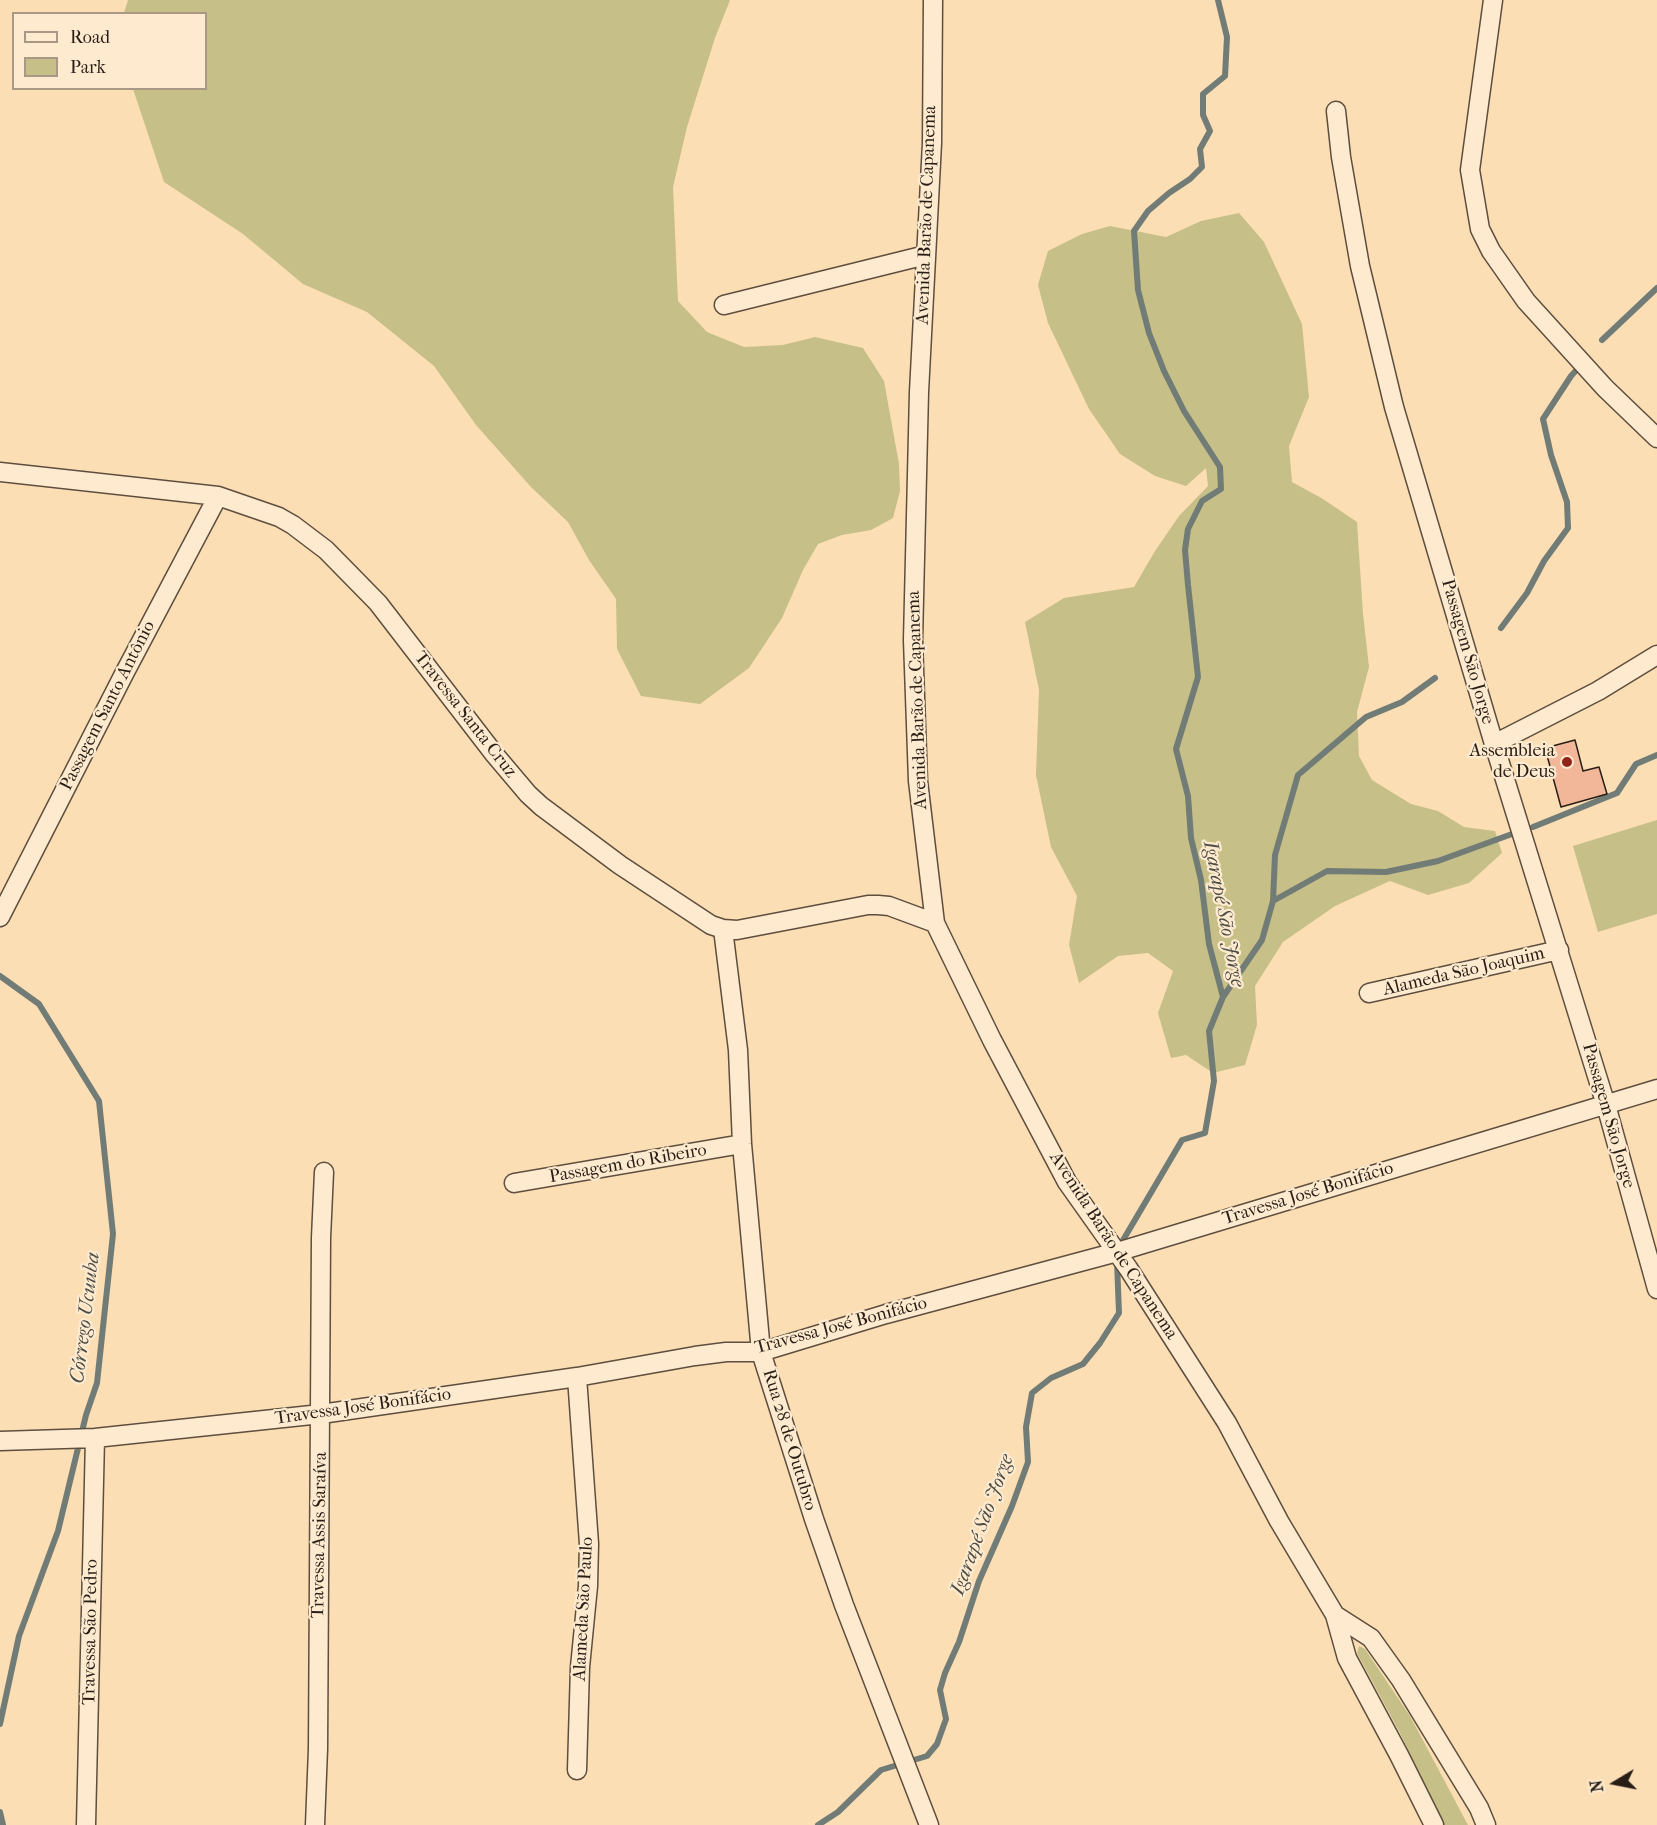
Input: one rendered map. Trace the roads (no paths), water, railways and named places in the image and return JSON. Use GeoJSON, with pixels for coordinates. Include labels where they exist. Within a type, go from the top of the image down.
{"type":"FeatureCollection","features":[{"type":"Feature","properties":{"kind":"street","name":"Avenida Barão de Capanema"},"geometry":{"type":"LineString","coordinates":[[933,0],[932,143],[919,392],[913,640],[918,781],[935,923],[992,1040],[1067,1182],[1117,1252],[1227,1423],[1279,1521],[1335,1615],[1347,1658],[1434,1825]]}},
{"type":"Feature","properties":{"kind":"street"},"geometry":{"type":"LineString","coordinates":[[1493,0],[1470,170],[1480,229],[1491,251],[1526,301],[1597,380],[1657,438]]}},
{"type":"Feature","properties":{"kind":"street","name":"Passagem São Jorge"},"geometry":{"type":"LineString","coordinates":[[1336,111],[1341,157],[1356,245],[1394,406],[1494,744],[1606,1105],[1657,1289]]}},
{"type":"Feature","properties":{"kind":"street"},"geometry":{"type":"LineString","coordinates":[[724,305],[926,255]]}},
{"type":"Feature","properties":{"kind":"street","name":"Travessa Santa Cruz"},"geometry":{"type":"LineString","coordinates":[[0,472],[218,496],[279,517],[318,543],[378,603],[528,795],[620,865],[702,920],[723,929],[749,929],[868,905],[888,906],[935,923]]}},
{"type":"Feature","properties":{"kind":"street","name":"Passagem Santo Antônio"},"geometry":{"type":"LineString","coordinates":[[0,917],[118,684],[218,496]]}},
{"type":"Feature","properties":{"kind":"street"},"geometry":{"type":"LineString","coordinates":[[1494,744],[1598,692],[1657,656]]}},
{"type":"Feature","properties":{"kind":"street","name":"Rua 28 de Outubro"},"geometry":{"type":"LineString","coordinates":[[723,929],[738,1050],[742,1144],[761,1352],[844,1605],[928,1825]]}},
{"type":"Feature","properties":{"kind":"street","name":"Alameda São Joaquim"},"geometry":{"type":"LineString","coordinates":[[1369,993],[1559,950]]}},
{"type":"Feature","properties":{"kind":"street","name":"Travessa José Bonifácio"},"geometry":{"type":"LineString","coordinates":[[0,1441],[95,1438],[321,1414],[577,1377],[695,1356],[726,1352],[761,1352],[886,1314],[1117,1252],[1657,1089]]}},
{"type":"Feature","properties":{"kind":"street","name":"Passagem do Ribeiro"},"geometry":{"type":"LineString","coordinates":[[514,1183],[742,1144]]}},
{"type":"Feature","properties":{"kind":"street","name":"Travessa Assis Saraíva"},"geometry":{"type":"LineString","coordinates":[[315,1825],[318,1749],[321,1238],[324,1172]]}},
{"type":"Feature","properties":{"kind":"street","name":"Alameda São Paulo"},"geometry":{"type":"LineString","coordinates":[[577,1377],[589,1544],[588,1586],[580,1668],[577,1770]]}},
{"type":"Feature","properties":{"kind":"street","name":"Travessa São Pedro"},"geometry":{"type":"LineString","coordinates":[[86,1825],[95,1438]]}},
{"type":"Feature","properties":{"kind":"street","name":"Avenida Barão de Capanema"},"geometry":{"type":"LineString","coordinates":[[1335,1615],[1371,1638],[1401,1680],[1479,1808],[1486,1825]]}},
{"type":"Feature","properties":{"kind":"waterway","name":"Igarapé São Jorge"},"geometry":{"type":"LineString","coordinates":[[1119,1247],[1182,1140],[1205,1133],[1214,1081],[1209,1031],[1223,997],[1209,944],[1201,880],[1191,838],[1188,796],[1176,749],[1198,677],[1185,550],[1188,529],[1202,501],[1221,489],[1220,467],[1184,411],[1164,371],[1149,333],[1138,290],[1134,231],[1148,211],[1202,167],[1200,149],[1210,131],[1203,115],[1203,94],[1225,76],[1227,37],[1218,0]]}},
{"type":"Feature","properties":{"kind":"waterway"},"geometry":{"type":"LineString","coordinates":[[1602,340],[1657,288]]}},
{"type":"Feature","properties":{"kind":"waterway"},"geometry":{"type":"LineString","coordinates":[[1501,628],[1527,593],[1544,561],[1568,528],[1567,502],[1551,455],[1543,419],[1571,376],[1582,364]]}},
{"type":"Feature","properties":{"kind":"waterway"},"geometry":{"type":"LineString","coordinates":[[1273,901],[1275,855],[1298,775],[1366,717],[1402,702],[1435,678]]}},
{"type":"Feature","properties":{"kind":"waterway"},"geometry":{"type":"LineString","coordinates":[[1533,827],[1617,793],[1636,764],[1657,755]]}},
{"type":"Feature","properties":{"kind":"waterway"},"geometry":{"type":"LineString","coordinates":[[1223,997],[1262,940],[1273,901],[1327,871],[1386,872],[1438,861],[1512,834]]}},
{"type":"Feature","properties":{"kind":"waterway","name":"Córrego Ucuuba"},"geometry":{"type":"LineString","coordinates":[[0,976],[39,1004],[99,1101],[113,1234],[97,1383],[86,1415],[58,1531],[19,1636],[0,1724]]}},
{"type":"Feature","properties":{"kind":"waterway","name":"Igarapé São Jorge"},"geometry":{"type":"LineString","coordinates":[[818,1825],[838,1812],[881,1770],[927,1756],[937,1744],[946,1719],[940,1690],[945,1673],[959,1642],[979,1581],[1012,1506],[1028,1462],[1026,1427],[1032,1393],[1051,1378],[1083,1364],[1100,1343],[1119,1313],[1117,1262]]}},
{"type":"Feature","properties":{"kind":"waterway","name":"Córrego Ucuuba"},"geometry":{"type":"LineString","coordinates":[[0,1812],[3,1825]]}},
{"type":"Feature","properties":{"kind":"place","name":"Assembleia de Deus"},"geometry":{"type":"Point","coordinates":[1567,762]}}]}
